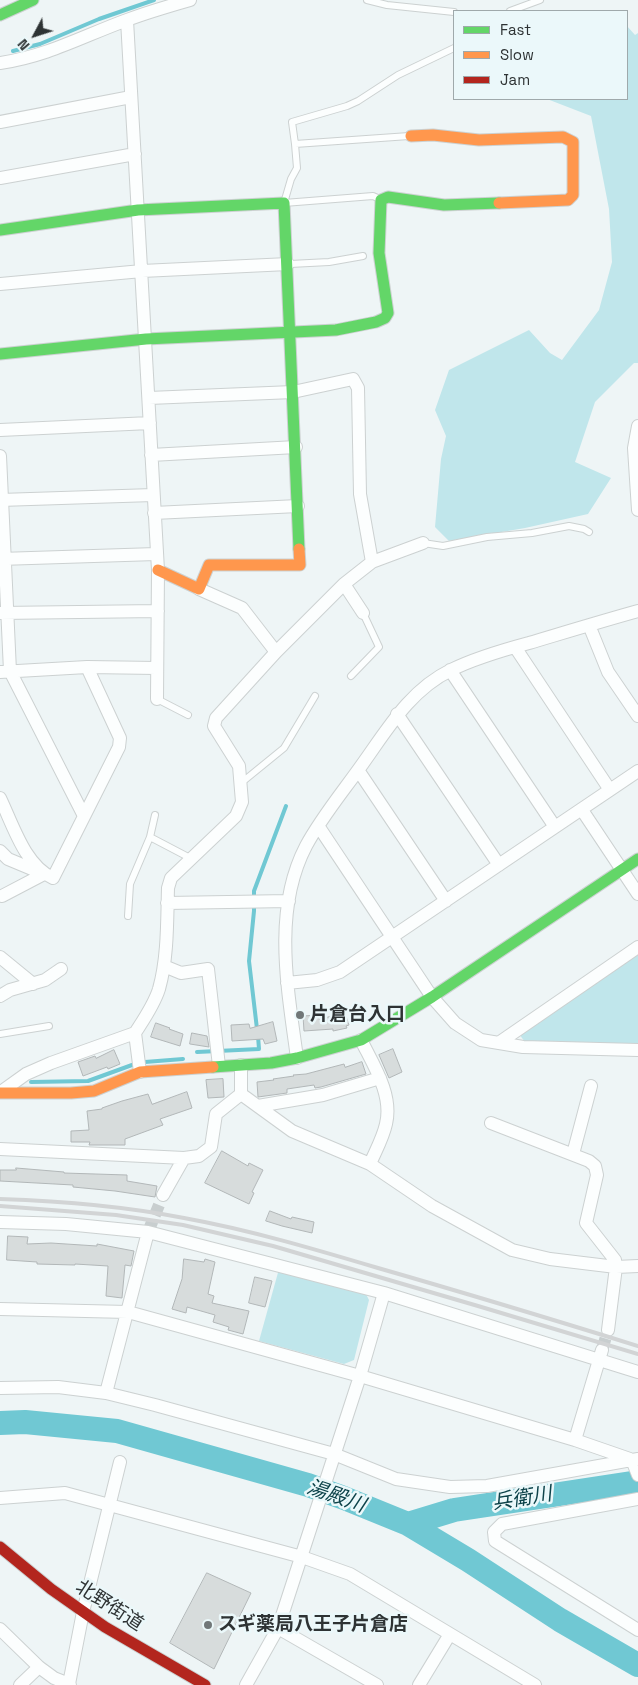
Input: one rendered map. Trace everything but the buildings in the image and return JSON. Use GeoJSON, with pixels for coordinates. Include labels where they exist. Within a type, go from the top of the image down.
{"type":"FeatureCollection","features":[{"type":"Feature","properties":{"kind":"main road"},"geometry":{"type":"LineString","coordinates":[[0,15],[33,0]]}},
{"type":"Feature","properties":{"kind":"main road"},"geometry":{"type":"LineString","coordinates":[[0,354],[146,339],[336,330],[376,322],[385,318],[388,313],[387,304],[371,254],[381,200],[388,197],[453,205],[568,200],[573,195],[573,142],[563,137],[479,140],[433,135],[411,136]]}},
{"type":"Feature","properties":{"kind":"main road"},"geometry":{"type":"LineString","coordinates":[[0,230],[138,210],[284,203],[300,564],[209,565],[199,589],[158,570]]}},
{"type":"Feature","properties":{"kind":"main road"},"geometry":{"type":"LineString","coordinates":[[0,1093],[71,1093],[94,1091],[140,1072],[218,1057],[241,1065],[271,1062],[297,1058],[361,1040],[432,997],[638,859]]}},
{"type":"Feature","properties":{"kind":"main road","name":"北野街道"},"geometry":{"type":"LineString","coordinates":[[0,1547],[27,1570],[105,1627],[205,1685]]}},
{"type":"Feature","properties":{"kind":"street"},"geometry":{"type":"LineString","coordinates":[[0,63],[33,57],[127,20],[190,0]]}},
{"type":"Feature","properties":{"kind":"street"},"geometry":{"type":"LineString","coordinates":[[127,20],[158,570],[157,699]]}},
{"type":"Feature","properties":{"kind":"street"},"geometry":{"type":"LineString","coordinates":[[0,122],[131,97]]}},
{"type":"Feature","properties":{"kind":"street"},"geometry":{"type":"LineString","coordinates":[[0,178],[135,154]]}},
{"type":"Feature","properties":{"kind":"street"},"geometry":{"type":"LineString","coordinates":[[0,284],[142,271],[288,264]]}},
{"type":"Feature","properties":{"kind":"street"},"geometry":{"type":"LineString","coordinates":[[149,398],[293,392],[354,379],[358,388],[360,494],[372,562]]}},
{"type":"Feature","properties":{"kind":"street"},"geometry":{"type":"LineString","coordinates":[[0,430],[150,423]]}},
{"type":"Feature","properties":{"kind":"street"},"geometry":{"type":"LineString","coordinates":[[638,426],[634,448],[638,510]]}},
{"type":"Feature","properties":{"kind":"street"},"geometry":{"type":"LineString","coordinates":[[151,455],[296,448]]}},
{"type":"Feature","properties":{"kind":"street"},"geometry":{"type":"LineString","coordinates":[[0,456],[5,671],[84,816]]}},
{"type":"Feature","properties":{"kind":"street"},"geometry":{"type":"LineString","coordinates":[[1,500],[153,495]]}},
{"type":"Feature","properties":{"kind":"street"},"geometry":{"type":"LineString","coordinates":[[154,513],[298,506]]}},
{"type":"Feature","properties":{"kind":"street"},"geometry":{"type":"LineString","coordinates":[[0,1093],[26,1074],[50,1063],[135,1033],[150,1011],[159,990],[164,966],[168,888],[171,878],[236,816],[242,802],[239,766],[214,726],[216,718],[276,652],[344,584],[372,562],[423,543]]}},
{"type":"Feature","properties":{"kind":"street"},"geometry":{"type":"LineString","coordinates":[[2,559],[156,554]]}},
{"type":"Feature","properties":{"kind":"street"},"geometry":{"type":"LineString","coordinates":[[344,584],[363,613]]}},
{"type":"Feature","properties":{"kind":"street"},"geometry":{"type":"LineString","coordinates":[[199,589],[242,608],[276,652]]}},
{"type":"Feature","properties":{"kind":"street"},"geometry":{"type":"LineString","coordinates":[[4,613],[158,610]]}},
{"type":"Feature","properties":{"kind":"street"},"geometry":{"type":"LineString","coordinates":[[297,1058],[288,982],[286,935],[289,901],[299,863],[306,846],[397,714],[422,689],[450,670],[515,647],[638,611]]}},
{"type":"Feature","properties":{"kind":"street"},"geometry":{"type":"LineString","coordinates":[[589,625],[608,672],[638,716]]}},
{"type":"Feature","properties":{"kind":"street"},"geometry":{"type":"LineString","coordinates":[[515,647],[610,790]]}},
{"type":"Feature","properties":{"kind":"street"},"geometry":{"type":"LineString","coordinates":[[5,671],[87,667],[157,668]]}},
{"type":"Feature","properties":{"kind":"street"},"geometry":{"type":"LineString","coordinates":[[0,851],[8,859],[54,878],[119,747],[120,738],[87,667]]}},
{"type":"Feature","properties":{"kind":"street"},"geometry":{"type":"LineString","coordinates":[[450,670],[555,827]]}},
{"type":"Feature","properties":{"kind":"street"},"geometry":{"type":"LineString","coordinates":[[397,714],[499,865]]}},
{"type":"Feature","properties":{"kind":"street"},"geometry":{"type":"LineString","coordinates":[[358,770],[446,901]]}},
{"type":"Feature","properties":{"kind":"street"},"geometry":{"type":"LineString","coordinates":[[288,982],[317,980],[340,972],[638,771]]}},
{"type":"Feature","properties":{"kind":"street"},"geometry":{"type":"LineString","coordinates":[[0,798],[29,859],[44,874]]}},
{"type":"Feature","properties":{"kind":"street"},"geometry":{"type":"LineString","coordinates":[[582,810],[638,894]]}},
{"type":"Feature","properties":{"kind":"street"},"geometry":{"type":"LineString","coordinates":[[319,827],[432,997],[455,1023],[481,1040],[523,1047],[638,1050]]}},
{"type":"Feature","properties":{"kind":"street"},"geometry":{"type":"LineString","coordinates":[[2,896],[44,874]]}},
{"type":"Feature","properties":{"kind":"street"},"geometry":{"type":"LineString","coordinates":[[168,903],[289,901]]}},
{"type":"Feature","properties":{"kind":"street"},"geometry":{"type":"LineString","coordinates":[[500,1042],[638,947]]}},
{"type":"Feature","properties":{"kind":"street"},"geometry":{"type":"LineString","coordinates":[[0,958],[33,984]]}},
{"type":"Feature","properties":{"kind":"street"},"geometry":{"type":"LineString","coordinates":[[164,966],[181,973],[208,969],[218,1057]]}},
{"type":"Feature","properties":{"kind":"street"},"geometry":{"type":"LineString","coordinates":[[0,996],[10,990],[45,980],[61,969]]}},
{"type":"Feature","properties":{"kind":"street"},"geometry":{"type":"LineString","coordinates":[[135,1033],[140,1072]]}},
{"type":"Feature","properties":{"kind":"street"},"geometry":{"type":"LineString","coordinates":[[361,1040],[380,1078],[388,1107],[386,1126],[370,1164]]}},
{"type":"Feature","properties":{"kind":"street"},"geometry":{"type":"LineString","coordinates":[[241,1065],[241,1094]]}},
{"type":"Feature","properties":{"kind":"street"},"geometry":{"type":"LineString","coordinates":[[258,1106],[323,1095],[380,1078]]}},
{"type":"Feature","properties":{"kind":"street"},"geometry":{"type":"LineString","coordinates":[[573,1154],[591,1086]]}},
{"type":"Feature","properties":{"kind":"street"},"geometry":{"type":"LineString","coordinates":[[241,1094],[292,1131],[370,1164],[432,1206],[512,1250],[550,1259],[616,1267],[638,1266]]}},
{"type":"Feature","properties":{"kind":"street"},"geometry":{"type":"LineString","coordinates":[[0,1149],[184,1158],[199,1156],[211,1148],[216,1114],[241,1094]]}},
{"type":"Feature","properties":{"kind":"street"},"geometry":{"type":"LineString","coordinates":[[491,1123],[588,1160],[596,1166],[597,1175],[586,1223],[615,1260],[616,1267],[608,1330]]}},
{"type":"Feature","properties":{"kind":"street"},"geometry":{"type":"LineString","coordinates":[[163,1195],[184,1158]]}},
{"type":"Feature","properties":{"kind":"street"},"geometry":{"type":"LineString","coordinates":[[0,1222],[66,1224],[148,1232],[384,1293],[600,1355],[638,1372]]}},
{"type":"Feature","properties":{"kind":"street"},"geometry":{"type":"LineString","coordinates":[[106,1393],[148,1232]]}},
{"type":"Feature","properties":{"kind":"street"},"geometry":{"type":"LineString","coordinates":[[246,1685],[278,1628],[360,1376],[384,1293]]}},
{"type":"Feature","properties":{"kind":"street"},"geometry":{"type":"LineString","coordinates":[[0,1309],[128,1312],[360,1376],[575,1440],[636,1466]]}},
{"type":"Feature","properties":{"kind":"street"},"geometry":{"type":"LineString","coordinates":[[575,1440],[600,1355]]}},
{"type":"Feature","properties":{"kind":"street"},"geometry":{"type":"LineString","coordinates":[[0,1388],[58,1387],[106,1393],[156,1405],[396,1479],[450,1487],[487,1486],[636,1466]]}},
{"type":"Feature","properties":{"kind":"street"},"geometry":{"type":"LineString","coordinates":[[0,1629],[54,1678],[69,1684],[83,1612],[120,1462]]}},
{"type":"Feature","properties":{"kind":"street"},"geometry":{"type":"LineString","coordinates":[[0,1498],[65,1493],[302,1557],[350,1574],[535,1685]]}},
{"type":"Feature","properties":{"kind":"street"},"geometry":{"type":"LineString","coordinates":[[638,1500],[502,1524],[494,1532],[495,1541],[638,1630]]}},
{"type":"Feature","properties":{"kind":"street"},"geometry":{"type":"LineString","coordinates":[[278,1628],[377,1685]]}},
{"type":"Feature","properties":{"kind":"street"},"geometry":{"type":"LineString","coordinates":[[419,1685],[450,1634]]}},
{"type":"Feature","properties":{"kind":"street"},"geometry":{"type":"LineString","coordinates":[[20,1685],[39,1666]]}},
{"type":"Feature","properties":{"kind":"lane"},"geometry":{"type":"LineString","coordinates":[[367,0],[387,5],[453,12]]}},
{"type":"Feature","properties":{"kind":"lane"},"geometry":{"type":"LineString","coordinates":[[513,10],[540,0]]}},
{"type":"Feature","properties":{"kind":"lane"},"geometry":{"type":"LineString","coordinates":[[381,200],[373,196],[284,203],[291,179],[298,168],[292,122],[358,101],[398,75],[453,48]]}},
{"type":"Feature","properties":{"kind":"lane"},"geometry":{"type":"LineString","coordinates":[[295,144],[411,136]]}},
{"type":"Feature","properties":{"kind":"lane"},"geometry":{"type":"LineString","coordinates":[[288,264],[328,262],[371,254]]}},
{"type":"Feature","properties":{"kind":"lane"},"geometry":{"type":"LineString","coordinates":[[423,543],[443,546],[487,537],[532,533],[569,526],[589,532]]}},
{"type":"Feature","properties":{"kind":"lane"},"geometry":{"type":"LineString","coordinates":[[351,676],[379,647],[363,613]]}},
{"type":"Feature","properties":{"kind":"lane"},"geometry":{"type":"LineString","coordinates":[[239,784],[284,748],[315,696]]}},
{"type":"Feature","properties":{"kind":"lane"},"geometry":{"type":"LineString","coordinates":[[157,699],[188,715]]}},
{"type":"Feature","properties":{"kind":"lane"},"geometry":{"type":"LineString","coordinates":[[128,916],[130,884],[150,837],[155,815]]}},
{"type":"Feature","properties":{"kind":"lane"},"geometry":{"type":"LineString","coordinates":[[150,837],[192,858]]}},
{"type":"Feature","properties":{"kind":"lane"},"geometry":{"type":"LineString","coordinates":[[0,1034],[49,1026]]}},
{"type":"Feature","properties":{"kind":"shaded area"},"geometry":{"type":"Polygon","coordinates":[[[628,27],[635,35],[638,33],[638,363],[634,363],[595,402],[575,462],[611,478],[588,514],[525,528],[449,541],[435,527],[441,459],[446,436],[435,410],[449,370],[529,330],[550,353],[562,360],[599,310],[612,262],[609,209],[591,116],[550,100],[628,100],[628,27]]]}},
{"type":"Feature","properties":{"kind":"shaded area"},"geometry":{"type":"Polygon","coordinates":[[[638,953],[638,1044],[525,1042],[519,1034],[638,953]]]}},
{"type":"Feature","properties":{"kind":"shaded area"},"geometry":{"type":"Polygon","coordinates":[[[279,1269],[366,1294],[369,1300],[354,1360],[344,1364],[259,1341],[279,1269]]]}},
{"type":"Feature","properties":{"kind":"waterway"},"geometry":{"type":"LineString","coordinates":[[13,51],[40,44],[99,19],[154,0]]}},
{"type":"Feature","properties":{"kind":"waterway"},"geometry":{"type":"LineString","coordinates":[[257,1029],[249,961],[254,891],[286,806]]}},
{"type":"Feature","properties":{"kind":"waterway"},"geometry":{"type":"LineString","coordinates":[[197,1052],[259,1049],[258,1036]]}},
{"type":"Feature","properties":{"kind":"waterway"},"geometry":{"type":"LineString","coordinates":[[145,1062],[183,1059]]}},
{"type":"Feature","properties":{"kind":"waterway"},"geometry":{"type":"LineString","coordinates":[[31,1082],[88,1081],[132,1065]]}},
{"type":"Feature","properties":{"kind":"waterway","name":"湯殿川"},"geometry":{"type":"LineString","coordinates":[[0,1423],[25,1422],[117,1431],[308,1485],[344,1498],[408,1524],[468,1560],[560,1620],[638,1665]]}},
{"type":"Feature","properties":{"kind":"waterway","name":"兵衛川"},"geometry":{"type":"LineString","coordinates":[[408,1524],[454,1510],[638,1482]]}},
{"type":"Feature","properties":{"kind":"tunnel"},"geometry":{"type":"LineString","coordinates":[[148,1232],[159,1205]]}},
{"type":"Feature","properties":{"kind":"tunnel"},"geometry":{"type":"LineString","coordinates":[[602,1350],[608,1330]]}},
{"type":"Feature","properties":{"kind":"railway"},"geometry":{"type":"LineString","coordinates":[[0,1199],[115,1207],[233,1228],[282,1240],[638,1346]]}},
{"type":"Feature","properties":{"kind":"railway"},"geometry":{"type":"LineString","coordinates":[[0,1206],[116,1215],[183,1225],[273,1246],[638,1354]]}},
{"type":"Feature","properties":{"kind":"traffic: fast"},"geometry":{"type":"LineString","coordinates":[[0,15],[33,0]]}},
{"type":"Feature","properties":{"kind":"traffic: fast"},"geometry":{"type":"LineString","coordinates":[[0,354],[146,339],[336,330],[376,322],[385,318],[388,313],[379,253],[381,200],[388,197],[444,205],[499,203]]}},
{"type":"Feature","properties":{"kind":"traffic: fast"},"geometry":{"type":"LineString","coordinates":[[0,230],[138,210],[284,203],[299,549]]}},
{"type":"Feature","properties":{"kind":"traffic: fast"},"geometry":{"type":"LineString","coordinates":[[213,1067],[271,1063],[297,1058],[361,1040],[432,997],[638,859]]}},
{"type":"Feature","properties":{"kind":"traffic: slow"},"geometry":{"type":"LineString","coordinates":[[411,136],[433,135],[479,140],[563,137],[573,142],[573,195],[568,200],[499,203]]}},
{"type":"Feature","properties":{"kind":"traffic: slow"},"geometry":{"type":"LineString","coordinates":[[158,570],[199,589],[209,565],[300,565],[299,549]]}},
{"type":"Feature","properties":{"kind":"traffic: slow"},"geometry":{"type":"LineString","coordinates":[[0,1093],[71,1093],[94,1091],[140,1072],[213,1067]]}},
{"type":"Feature","properties":{"kind":"traffic: jam"},"geometry":{"type":"LineString","coordinates":[[0,1547],[51,1589],[105,1627],[205,1685]]}},
{"type":"Feature","properties":{"kind":"place","name":"片倉台入口"},"geometry":{"type":"Point","coordinates":[300,1015]}},
{"type":"Feature","properties":{"kind":"place","name":"スギ薬局八王子片倉店"},"geometry":{"type":"Point","coordinates":[208,1625]}}]}
